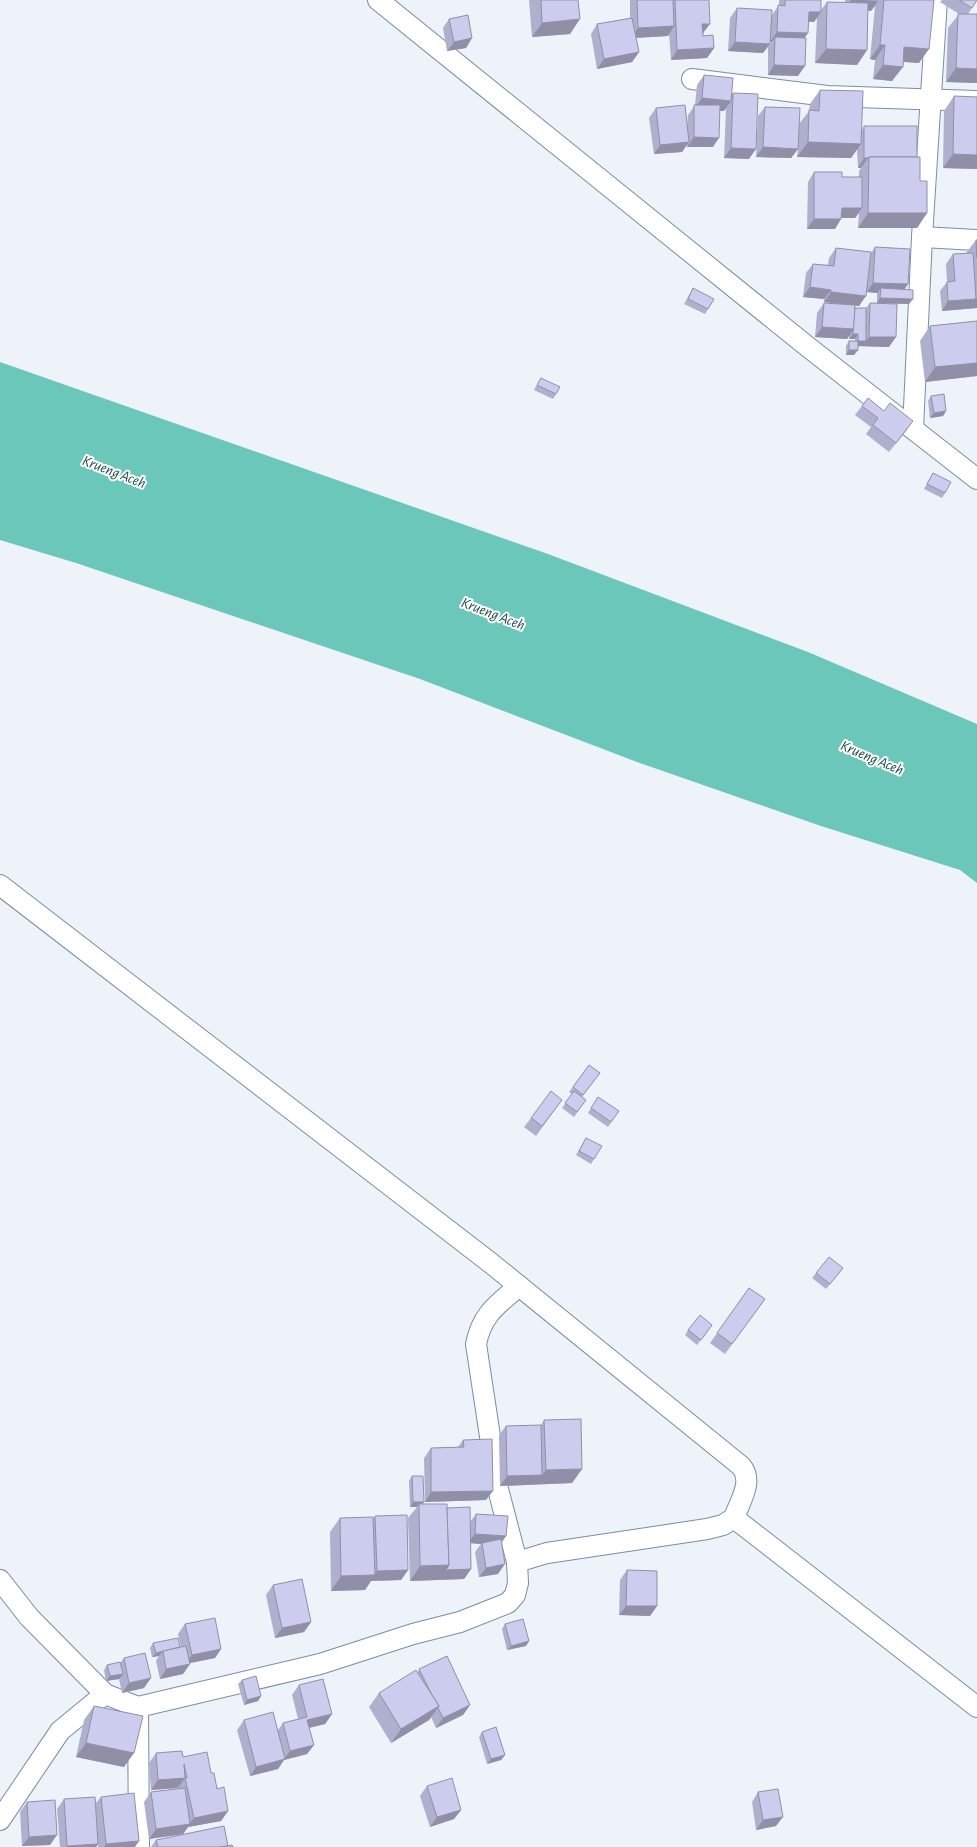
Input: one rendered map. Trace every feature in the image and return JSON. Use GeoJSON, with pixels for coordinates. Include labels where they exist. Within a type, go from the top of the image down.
{"type":"FeatureCollection","features":[{"type":"Feature","properties":{"kind":"street"},"geometry":{"type":"LineString","coordinates":[[378,0],[808,347],[977,479]]}},
{"type":"Feature","properties":{"kind":"street"},"geometry":{"type":"LineString","coordinates":[[913,429],[922,237],[937,0]]}},
{"type":"Feature","properties":{"kind":"street"},"geometry":{"type":"LineString","coordinates":[[692,79],[826,96],[977,101]]}},
{"type":"Feature","properties":{"kind":"street"},"geometry":{"type":"LineString","coordinates":[[922,237],[977,240]]}},
{"type":"Feature","properties":{"kind":"street"},"geometry":{"type":"LineString","coordinates":[[0,885],[519,1286],[741,1466],[747,1473],[748,1480],[734,1518],[723,1525],[547,1553],[517,1562]]}},
{"type":"Feature","properties":{"kind":"street"},"geometry":{"type":"LineString","coordinates":[[0,1580],[29,1617],[105,1694],[138,1707],[320,1664],[487,1613],[508,1603],[515,1595],[518,1583],[517,1562],[498,1489],[476,1344],[479,1329],[486,1316],[519,1286]]}},
{"type":"Feature","properties":{"kind":"street"},"geometry":{"type":"LineString","coordinates":[[734,1518],[977,1707]]}},
{"type":"Feature","properties":{"kind":"street"},"geometry":{"type":"LineString","coordinates":[[0,1820],[60,1731],[105,1694]]}},
{"type":"Feature","properties":{"kind":"street"},"geometry":{"type":"LineString","coordinates":[[138,1707],[139,1847]]}},
{"type":"Feature","properties":{"kind":"water","name":"Krueng Aceh"},"geometry":{"type":"Polygon","coordinates":[[[0,362],[548,554],[808,652],[977,724],[977,883],[960,870],[821,826],[637,762],[420,679],[76,563],[0,540],[0,362]]]}},
{"type":"Feature","properties":{"kind":"building"},"geometry":{"type":"Polygon","coordinates":[[[541,0],[578,0],[580,19],[542,23],[541,0]]]}},
{"type":"Feature","properties":{"kind":"building"},"geometry":{"type":"Polygon","coordinates":[[[637,0],[673,0],[674,26],[638,28],[637,0]]]}},
{"type":"Feature","properties":{"kind":"building"},"geometry":{"type":"Polygon","coordinates":[[[675,0],[709,0],[710,24],[702,24],[703,36],[713,35],[714,48],[677,50],[675,0]]]}},
{"type":"Feature","properties":{"kind":"building"},"geometry":{"type":"Polygon","coordinates":[[[785,0],[821,0],[821,12],[809,12],[808,33],[777,32],[778,5],[785,6],[785,0]]]}},
{"type":"Feature","properties":{"kind":"building"},"geometry":{"type":"Polygon","coordinates":[[[884,0],[934,0],[929,49],[904,47],[903,67],[883,65],[885,45],[880,45],[884,0]]]}},
{"type":"Feature","properties":{"kind":"building"},"geometry":{"type":"Polygon","coordinates":[[[959,0],[977,0],[972,8],[959,0]]]}},
{"type":"Feature","properties":{"kind":"building"},"geometry":{"type":"Polygon","coordinates":[[[827,2],[868,3],[867,50],[826,49],[827,2]]]}},
{"type":"Feature","properties":{"kind":"building"},"geometry":{"type":"Polygon","coordinates":[[[737,8],[772,10],[770,44],[735,42],[737,8]]]}},
{"type":"Feature","properties":{"kind":"building"},"geometry":{"type":"Polygon","coordinates":[[[958,14],[977,14],[977,69],[956,68],[958,14]]]}},
{"type":"Feature","properties":{"kind":"building"},"geometry":{"type":"Polygon","coordinates":[[[468,15],[472,38],[454,42],[449,19],[468,15]]]}},
{"type":"Feature","properties":{"kind":"building"},"geometry":{"type":"Polygon","coordinates":[[[632,18],[639,52],[604,59],[597,24],[632,18]]]}},
{"type":"Feature","properties":{"kind":"building"},"geometry":{"type":"Polygon","coordinates":[[[775,37],[806,38],[805,66],[774,65],[775,37]]]}},
{"type":"Feature","properties":{"kind":"building"},"geometry":{"type":"Polygon","coordinates":[[[704,75],[733,78],[731,101],[702,98],[704,75]]]}},
{"type":"Feature","properties":{"kind":"building"},"geometry":{"type":"Polygon","coordinates":[[[820,90],[863,91],[861,144],[808,142],[809,110],[819,111],[820,90]]]}},
{"type":"Feature","properties":{"kind":"building"},"geometry":{"type":"Polygon","coordinates":[[[733,93],[758,94],[756,149],[731,148],[733,93]]]}},
{"type":"Feature","properties":{"kind":"building"},"geometry":{"type":"Polygon","coordinates":[[[954,96],[977,97],[977,155],[953,154],[954,96]]]}},
{"type":"Feature","properties":{"kind":"building"},"geometry":{"type":"Polygon","coordinates":[[[685,105],[689,142],[660,145],[656,108],[685,105]]]}},
{"type":"Feature","properties":{"kind":"building"},"geometry":{"type":"Polygon","coordinates":[[[694,105],[720,105],[719,138],[694,137],[694,105]]]}},
{"type":"Feature","properties":{"kind":"building"},"geometry":{"type":"Polygon","coordinates":[[[765,107],[800,108],[798,149],[763,147],[765,107]]]}},
{"type":"Feature","properties":{"kind":"building"},"geometry":{"type":"Polygon","coordinates":[[[864,126],[917,126],[917,157],[864,158],[864,126]]]}},
{"type":"Feature","properties":{"kind":"building"},"geometry":{"type":"Polygon","coordinates":[[[869,157],[920,157],[920,181],[927,181],[927,213],[868,213],[869,157]]]}},
{"type":"Feature","properties":{"kind":"building"},"geometry":{"type":"Polygon","coordinates":[[[814,172],[842,172],[842,177],[862,177],[862,208],[842,208],[841,219],[814,219],[814,172]]]}},
{"type":"Feature","properties":{"kind":"building"},"geometry":{"type":"Polygon","coordinates":[[[875,247],[910,249],[908,284],[873,283],[875,247]]]}},
{"type":"Feature","properties":{"kind":"building"},"geometry":{"type":"Polygon","coordinates":[[[836,248],[871,252],[866,296],[831,292],[831,290],[810,287],[813,264],[834,266],[836,248]]]}},
{"type":"Feature","properties":{"kind":"building"},"geometry":{"type":"Polygon","coordinates":[[[973,253],[976,299],[948,301],[947,282],[955,281],[953,254],[973,253]]]}},
{"type":"Feature","properties":{"kind":"building"},"geometry":{"type":"Polygon","coordinates":[[[693,288],[714,299],[708,309],[688,299],[693,288]]]}},
{"type":"Feature","properties":{"kind":"building"},"geometry":{"type":"Polygon","coordinates":[[[881,288],[913,290],[913,299],[880,298],[881,288]]]}},
{"type":"Feature","properties":{"kind":"building"},"geometry":{"type":"Polygon","coordinates":[[[824,303],[855,305],[854,329],[822,327],[824,303]]]}},
{"type":"Feature","properties":{"kind":"building"},"geometry":{"type":"Polygon","coordinates":[[[870,303],[897,304],[896,337],[869,337],[870,303]]]}},
{"type":"Feature","properties":{"kind":"building"},"geometry":{"type":"Polygon","coordinates":[[[855,308],[866,308],[866,341],[858,341],[858,334],[853,334],[855,308]]]}},
{"type":"Feature","properties":{"kind":"building"},"geometry":{"type":"Polygon","coordinates":[[[977,321],[977,363],[935,367],[930,326],[977,321]]]}},
{"type":"Feature","properties":{"kind":"building"},"geometry":{"type":"Polygon","coordinates":[[[849,341],[858,341],[858,350],[849,350],[849,341]]]}},
{"type":"Feature","properties":{"kind":"building"},"geometry":{"type":"Polygon","coordinates":[[[541,378],[560,387],[556,394],[537,385],[541,378]]]}},
{"type":"Feature","properties":{"kind":"building"},"geometry":{"type":"Polygon","coordinates":[[[944,394],[946,411],[934,413],[931,396],[944,394]]]}},
{"type":"Feature","properties":{"kind":"building"},"geometry":{"type":"Polygon","coordinates":[[[868,398],[884,411],[890,403],[913,421],[896,443],[873,425],[878,418],[862,406],[868,398]]]}},
{"type":"Feature","properties":{"kind":"building"},"geometry":{"type":"Polygon","coordinates":[[[933,473],[951,482],[945,493],[927,484],[933,473]]]}},
{"type":"Feature","properties":{"kind":"building"},"geometry":{"type":"Polygon","coordinates":[[[589,1065],[600,1073],[583,1095],[573,1087],[589,1065]]]}},
{"type":"Feature","properties":{"kind":"building"},"geometry":{"type":"Polygon","coordinates":[[[551,1091],[562,1100],[542,1126],[531,1118],[551,1091]]]}},
{"type":"Feature","properties":{"kind":"building"},"geometry":{"type":"Polygon","coordinates":[[[574,1091],[586,1100],[577,1112],[565,1103],[574,1091]]]}},
{"type":"Feature","properties":{"kind":"building"},"geometry":{"type":"Polygon","coordinates":[[[598,1097],[619,1111],[611,1122],[591,1108],[598,1097]]]}},
{"type":"Feature","properties":{"kind":"building"},"geometry":{"type":"Polygon","coordinates":[[[586,1138],[602,1146],[594,1159],[579,1151],[586,1138]]]}},
{"type":"Feature","properties":{"kind":"building"},"geometry":{"type":"Polygon","coordinates":[[[829,1257],[843,1268],[830,1284],[816,1273],[829,1257]]]}},
{"type":"Feature","properties":{"kind":"building"},"geometry":{"type":"Polygon","coordinates":[[[749,1288],[765,1299],[732,1344],[717,1333],[749,1288]]]}},
{"type":"Feature","properties":{"kind":"building"},"geometry":{"type":"Polygon","coordinates":[[[700,1315],[712,1325],[701,1340],[688,1330],[700,1315]]]}},
{"type":"Feature","properties":{"kind":"building"},"geometry":{"type":"Polygon","coordinates":[[[581,1419],[582,1469],[546,1470],[544,1420],[581,1419]]]}},
{"type":"Feature","properties":{"kind":"building"},"geometry":{"type":"Polygon","coordinates":[[[541,1425],[542,1475],[507,1476],[506,1426],[541,1425]]]}},
{"type":"Feature","properties":{"kind":"building"},"geometry":{"type":"Polygon","coordinates":[[[492,1439],[493,1491],[431,1492],[431,1448],[464,1447],[463,1440],[492,1439]]]}},
{"type":"Feature","properties":{"kind":"building"},"geometry":{"type":"Polygon","coordinates":[[[412,1476],[423,1476],[424,1502],[413,1502],[412,1476]]]}},
{"type":"Feature","properties":{"kind":"building"},"geometry":{"type":"Polygon","coordinates":[[[419,1504],[447,1504],[449,1565],[420,1566],[419,1504]]]}},
{"type":"Feature","properties":{"kind":"building"},"geometry":{"type":"Polygon","coordinates":[[[470,1507],[471,1569],[446,1570],[449,1565],[447,1508],[470,1507]]]}},
{"type":"Feature","properties":{"kind":"building"},"geometry":{"type":"Polygon","coordinates":[[[476,1514],[508,1516],[506,1536],[475,1534],[476,1514]]]}},
{"type":"Feature","properties":{"kind":"building"},"geometry":{"type":"Polygon","coordinates":[[[407,1515],[408,1570],[377,1571],[375,1516],[407,1515]]]}},
{"type":"Feature","properties":{"kind":"building"},"geometry":{"type":"Polygon","coordinates":[[[373,1517],[375,1575],[341,1576],[340,1518],[373,1517]]]}},
{"type":"Feature","properties":{"kind":"building"},"geometry":{"type":"Polygon","coordinates":[[[501,1539],[505,1564],[486,1568],[482,1543],[501,1539]]]}},
{"type":"Feature","properties":{"kind":"building"},"geometry":{"type":"Polygon","coordinates":[[[627,1570],[657,1571],[657,1606],[626,1606],[627,1570]]]}},
{"type":"Feature","properties":{"kind":"building"},"geometry":{"type":"Polygon","coordinates":[[[302,1579],[311,1622],[282,1628],[273,1585],[302,1579]]]}},
{"type":"Feature","properties":{"kind":"building"},"geometry":{"type":"Polygon","coordinates":[[[215,1618],[221,1649],[192,1655],[185,1624],[215,1618]]]}},
{"type":"Feature","properties":{"kind":"building"},"geometry":{"type":"Polygon","coordinates":[[[523,1619],[529,1641],[511,1646],[505,1624],[523,1619]]]}},
{"type":"Feature","properties":{"kind":"building"},"geometry":{"type":"Polygon","coordinates":[[[178,1638],[180,1647],[156,1653],[153,1643],[178,1638]]]}},
{"type":"Feature","properties":{"kind":"building"},"geometry":{"type":"Polygon","coordinates":[[[186,1646],[190,1664],[166,1669],[163,1651],[186,1646]]]}},
{"type":"Feature","properties":{"kind":"building"},"geometry":{"type":"Polygon","coordinates":[[[145,1653],[151,1678],[129,1683],[124,1658],[145,1653]]]}},
{"type":"Feature","properties":{"kind":"building"},"geometry":{"type":"Polygon","coordinates":[[[447,1656],[470,1705],[443,1718],[438,1708],[439,1706],[419,1669],[447,1656]]]}},
{"type":"Feature","properties":{"kind":"building"},"geometry":{"type":"Polygon","coordinates":[[[120,1662],[123,1674],[110,1676],[107,1665],[120,1662]]]}},
{"type":"Feature","properties":{"kind":"building"},"geometry":{"type":"Polygon","coordinates":[[[416,1670],[439,1706],[401,1729],[379,1693],[416,1670]]]}},
{"type":"Feature","properties":{"kind":"building"},"geometry":{"type":"Polygon","coordinates":[[[256,1676],[261,1696],[247,1700],[242,1680],[256,1676]]]}},
{"type":"Feature","properties":{"kind":"building"},"geometry":{"type":"Polygon","coordinates":[[[323,1679],[332,1714],[307,1720],[314,1745],[290,1751],[283,1723],[307,1717],[299,1685],[323,1679]]]}},
{"type":"Feature","properties":{"kind":"building"},"geometry":{"type":"Polygon","coordinates":[[[94,1706],[143,1716],[134,1753],[86,1743],[94,1706]]]}},
{"type":"Feature","properties":{"kind":"building"},"geometry":{"type":"Polygon","coordinates":[[[273,1712],[285,1759],[256,1767],[244,1720],[273,1712]]]}},
{"type":"Feature","properties":{"kind":"building"},"geometry":{"type":"Polygon","coordinates":[[[496,1727],[505,1755],[491,1759],[482,1732],[496,1727]]]}},
{"type":"Feature","properties":{"kind":"building"},"geometry":{"type":"Polygon","coordinates":[[[182,1751],[183,1757],[207,1752],[211,1773],[214,1773],[217,1789],[224,1787],[228,1811],[194,1818],[185,1778],[158,1780],[156,1753],[182,1751]]]}},
{"type":"Feature","properties":{"kind":"building"},"geometry":{"type":"Polygon","coordinates":[[[452,1778],[461,1810],[437,1817],[427,1786],[452,1778]]]}},
{"type":"Feature","properties":{"kind":"building"},"geometry":{"type":"Polygon","coordinates":[[[185,1788],[190,1824],[156,1829],[151,1792],[185,1788]]]}},
{"type":"Feature","properties":{"kind":"building"},"geometry":{"type":"Polygon","coordinates":[[[778,1789],[783,1817],[763,1820],[758,1792],[778,1789]]]}},
{"type":"Feature","properties":{"kind":"building"},"geometry":{"type":"Polygon","coordinates":[[[134,1793],[139,1841],[106,1844],[101,1797],[134,1793]]]}},
{"type":"Feature","properties":{"kind":"building"},"geometry":{"type":"Polygon","coordinates":[[[95,1797],[98,1844],[67,1846],[64,1799],[95,1797]]]}},
{"type":"Feature","properties":{"kind":"building"},"geometry":{"type":"Polygon","coordinates":[[[55,1800],[57,1835],[29,1837],[27,1802],[55,1800]]]}},
{"type":"Feature","properties":{"kind":"building"},"geometry":{"type":"Polygon","coordinates":[[[224,1826],[228,1846],[158,1847],[156,1840],[224,1826]]]}}]}
